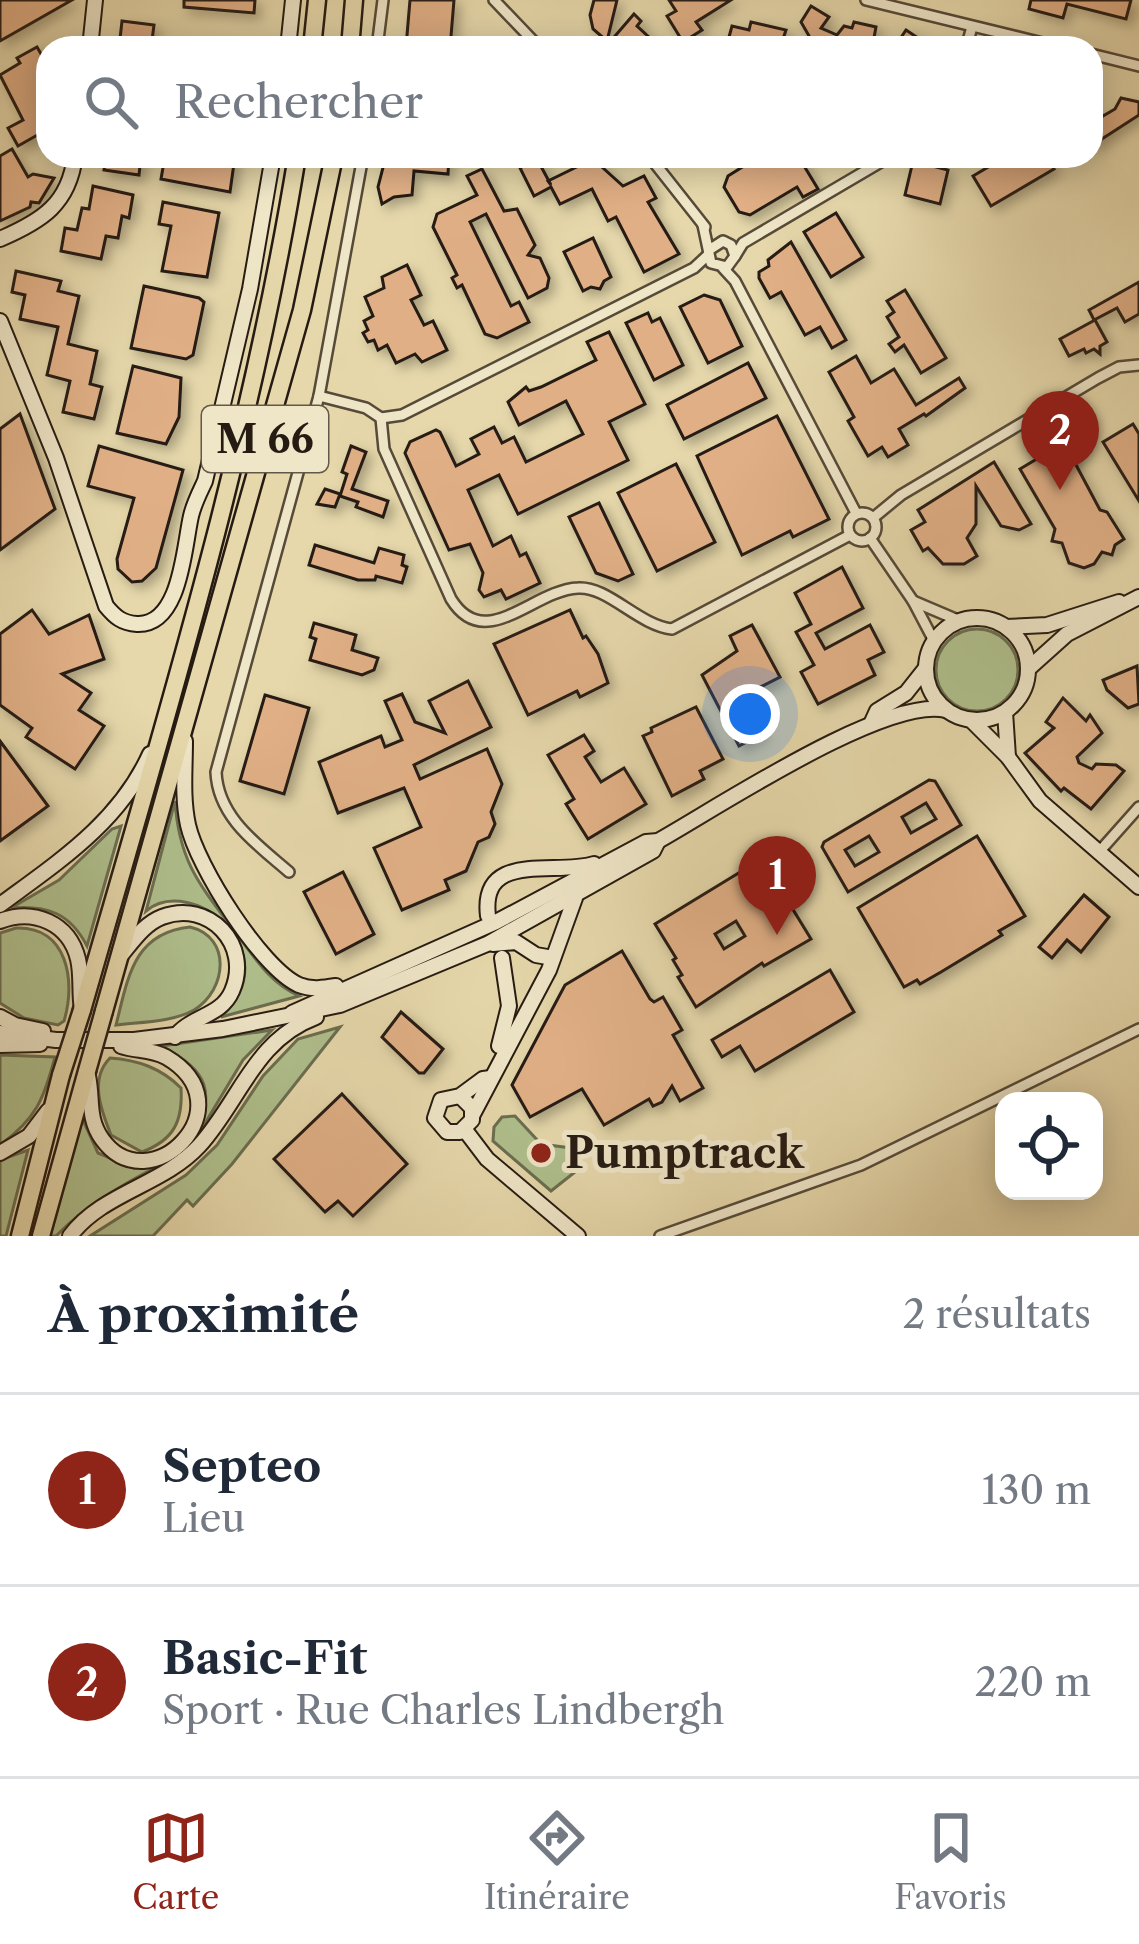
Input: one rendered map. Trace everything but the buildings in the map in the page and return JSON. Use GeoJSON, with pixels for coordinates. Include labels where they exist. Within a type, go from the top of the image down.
{"type":"FeatureCollection","features":[{"type":"Feature","properties":{"kind":"highway"},"geometry":{"type":"LineString","coordinates":[[313,36],[317,0]]}},
{"type":"Feature","properties":{"kind":"highway"},"geometry":{"type":"LineString","coordinates":[[351,36],[354,0]]}},
{"type":"Feature","properties":{"kind":"highway","name":"M 66"},"geometry":{"type":"LineString","coordinates":[[20,1236],[250,396],[295,168]]}},
{"type":"Feature","properties":{"kind":"highway","name":"M 66"},"geometry":{"type":"LineString","coordinates":[[41,1236],[302,310],[332,168]]}},
{"type":"Feature","properties":{"kind":"main road"},"geometry":{"type":"LineString","coordinates":[[92,36],[95,0]]}},
{"type":"Feature","properties":{"kind":"main road"},"geometry":{"type":"LineString","coordinates":[[289,36],[293,0]]}},
{"type":"Feature","properties":{"kind":"main road"},"geometry":{"type":"LineString","coordinates":[[0,239],[51,214],[68,188],[72,168]]}},
{"type":"Feature","properties":{"kind":"main road"},"geometry":{"type":"LineString","coordinates":[[0,321],[56,458],[100,592],[113,615],[131,623],[158,619],[170,601],[188,547],[190,518],[205,481],[250,290],[271,168]]}},
{"type":"Feature","properties":{"kind":"main road"},"geometry":{"type":"LineString","coordinates":[[872,722],[877,711],[906,693],[926,669],[934,641],[960,621],[984,618],[1006,627],[1047,625],[1134,599]]}},
{"type":"Feature","properties":{"kind":"main road"},"geometry":{"type":"LineString","coordinates":[[1028,669],[1067,634],[1134,599]]}},
{"type":"Feature","properties":{"kind":"main road"},"geometry":{"type":"LineString","coordinates":[[971,720],[1005,712],[1017,700],[1028,669],[1026,653],[1006,627]]}},
{"type":"Feature","properties":{"kind":"main road"},"geometry":{"type":"LineString","coordinates":[[926,669],[931,692],[946,710]]}},
{"type":"Feature","properties":{"kind":"main road"},"geometry":{"type":"LineString","coordinates":[[292,1013],[480,930],[646,842],[658,841],[872,722],[923,709],[946,710],[971,720],[1008,757],[1040,801],[1139,887]]}},
{"type":"Feature","properties":{"kind":"main road"},"geometry":{"type":"LineString","coordinates":[[1005,712],[1008,757]]}},
{"type":"Feature","properties":{"kind":"main road","name":"M 66"},"geometry":{"type":"LineString","coordinates":[[185,718],[188,826],[214,883],[286,976],[305,987],[347,989]]}},
{"type":"Feature","properties":{"kind":"main road","name":"M 66"},"geometry":{"type":"LineString","coordinates":[[0,905],[115,811],[135,783],[164,722]]}},
{"type":"Feature","properties":{"kind":"main road"},"geometry":{"type":"LineString","coordinates":[[70,1236],[108,1204],[176,1167],[213,1129],[269,1046],[299,1023],[488,944],[653,851],[658,841]]}},
{"type":"Feature","properties":{"kind":"main road"},"geometry":{"type":"LineString","coordinates":[[488,916],[490,888],[504,874],[604,864]]}},
{"type":"Feature","properties":{"kind":"main road"},"geometry":{"type":"LineString","coordinates":[[465,1130],[447,1132],[435,1118],[441,1100],[460,1096],[495,1071],[553,958],[575,898]]}},
{"type":"Feature","properties":{"kind":"main road"},"geometry":{"type":"LineString","coordinates":[[121,955],[148,924],[172,914],[202,916],[225,932],[237,962],[230,997],[175,1036]]}},
{"type":"Feature","properties":{"kind":"main road","name":"M 66"},"geometry":{"type":"LineString","coordinates":[[0,921],[15,916],[44,919],[68,936],[77,956],[82,1010]]}},
{"type":"Feature","properties":{"kind":"main road"},"geometry":{"type":"LineString","coordinates":[[488,944],[516,942],[536,955],[553,958]]}},
{"type":"Feature","properties":{"kind":"main road"},"geometry":{"type":"LineString","coordinates":[[536,955],[544,977]]}},
{"type":"Feature","properties":{"kind":"main road"},"geometry":{"type":"LineString","coordinates":[[465,1130],[493,1084],[504,1036],[508,1006],[502,958]]}},
{"type":"Feature","properties":{"kind":"main road"},"geometry":{"type":"LineString","coordinates":[[0,1033],[111,1041],[175,1036],[340,1005]]}},
{"type":"Feature","properties":{"kind":"main road"},"geometry":{"type":"LineString","coordinates":[[0,1017],[44,1031],[56,1040]]}},
{"type":"Feature","properties":{"kind":"main road"},"geometry":{"type":"LineString","coordinates":[[0,1045],[26,1047],[56,1040]]}},
{"type":"Feature","properties":{"kind":"main road","name":"M 66"},"geometry":{"type":"LineString","coordinates":[[87,1072],[96,1129],[116,1153],[151,1160],[182,1144],[193,1129],[199,1105],[189,1078],[157,1053],[111,1041]]}},
{"type":"Feature","properties":{"kind":"main road"},"geometry":{"type":"LineString","coordinates":[[460,1096],[470,1103],[473,1114]]}},
{"type":"Feature","properties":{"kind":"main road","name":"M 66"},"geometry":{"type":"LineString","coordinates":[[0,1153],[28,1136],[54,1102]]}},
{"type":"Feature","properties":{"kind":"main road"},"geometry":{"type":"LineString","coordinates":[[465,1130],[487,1159],[578,1236]]}},
{"type":"Feature","properties":{"kind":"street"},"geometry":{"type":"LineString","coordinates":[[378,36],[383,0]]}},
{"type":"Feature","properties":{"kind":"street"},"geometry":{"type":"LineString","coordinates":[[494,0],[528,36]]}},
{"type":"Feature","properties":{"kind":"street"},"geometry":{"type":"LineString","coordinates":[[866,0],[1011,36]]}},
{"type":"Feature","properties":{"kind":"street"},"geometry":{"type":"LineString","coordinates":[[969,36],[972,27]]}},
{"type":"Feature","properties":{"kind":"street"},"geometry":{"type":"LineString","coordinates":[[1103,58],[1139,66]]}},
{"type":"Feature","properties":{"kind":"street"},"geometry":{"type":"LineString","coordinates":[[290,872],[240,831],[218,787],[216,772],[319,396],[361,168]]}},
{"type":"Feature","properties":{"kind":"street"},"geometry":{"type":"LineString","coordinates":[[659,168],[723,242],[734,259],[735,281]]}},
{"type":"Feature","properties":{"kind":"street"},"geometry":{"type":"LineString","coordinates":[[694,268],[719,267],[734,259],[743,243],[871,168]]}},
{"type":"Feature","properties":{"kind":"street"},"geometry":{"type":"LineString","coordinates":[[704,225],[708,252],[735,281],[856,513],[873,518]]}},
{"type":"Feature","properties":{"kind":"street"},"geometry":{"type":"LineString","coordinates":[[319,396],[366,408],[381,418],[423,406],[694,268],[723,242],[743,243]]}},
{"type":"Feature","properties":{"kind":"street"},"geometry":{"type":"LineString","coordinates":[[873,518],[901,495],[1098,378],[1139,365]]}},
{"type":"Feature","properties":{"kind":"street"},"geometry":{"type":"LineString","coordinates":[[381,418],[384,449],[451,599],[468,618],[480,623],[494,622],[564,590],[584,587],[657,627],[672,629],[850,535]]}},
{"type":"Feature","properties":{"kind":"street"},"geometry":{"type":"LineString","coordinates":[[856,513],[848,523],[850,535],[858,540],[870,538]]}},
{"type":"Feature","properties":{"kind":"street"},"geometry":{"type":"LineString","coordinates":[[870,538],[876,526],[873,518]]}},
{"type":"Feature","properties":{"kind":"street"},"geometry":{"type":"LineString","coordinates":[[870,538],[934,641]]}},
{"type":"Feature","properties":{"kind":"street"},"geometry":{"type":"LineString","coordinates":[[913,601],[960,621]]}},
{"type":"Feature","properties":{"kind":"street"},"geometry":{"type":"LineString","coordinates":[[1099,853],[1139,807]]}},
{"type":"Feature","properties":{"kind":"street"},"geometry":{"type":"LineString","coordinates":[[660,1236],[861,1166],[1139,1029]]}},
{"type":"Feature","properties":{"kind":"green space"},"geometry":{"type":"Polygon","coordinates":[[[977,629],[1006,641],[1018,670],[1006,699],[977,711],[948,699],[936,670],[948,641],[977,629]]]}},
{"type":"Feature","properties":{"kind":"green space"},"geometry":{"type":"Polygon","coordinates":[[[175,801],[181,840],[201,885],[262,967],[299,996],[221,1017],[239,993],[245,968],[240,945],[227,926],[187,903],[165,902],[146,911],[175,801]]]}},
{"type":"Feature","properties":{"kind":"green space"},"geometry":{"type":"Polygon","coordinates":[[[121,826],[87,946],[56,913],[11,908],[59,880],[112,829],[121,826]]]}},
{"type":"Feature","properties":{"kind":"green space"},"geometry":{"type":"Polygon","coordinates":[[[190,927],[213,941],[218,952],[218,978],[205,1001],[176,1017],[116,1025],[130,975],[145,948],[171,931],[190,927]]]}},
{"type":"Feature","properties":{"kind":"green space"},"geometry":{"type":"Polygon","coordinates":[[[16,928],[47,936],[64,959],[68,1006],[58,1025],[24,1018],[0,1003],[0,933],[16,928]]]}},
{"type":"Feature","properties":{"kind":"green space"},"geometry":{"type":"Polygon","coordinates":[[[340,1027],[193,1206],[187,1200],[153,1236],[90,1236],[186,1175],[217,1145],[263,1076],[298,1039],[340,1027]]]}},
{"type":"Feature","properties":{"kind":"green space"},"geometry":{"type":"Polygon","coordinates":[[[272,1030],[243,1060],[195,1140],[205,1108],[204,1084],[190,1065],[162,1046],[272,1030]]]}},
{"type":"Feature","properties":{"kind":"green space"},"geometry":{"type":"Polygon","coordinates":[[[0,1055],[55,1057],[37,1107],[0,1145],[0,1055]]]}},
{"type":"Feature","properties":{"kind":"green space"},"geometry":{"type":"Polygon","coordinates":[[[110,1058],[148,1066],[181,1088],[174,1128],[162,1142],[142,1152],[111,1135],[104,1115],[98,1085],[110,1058]]]}},
{"type":"Feature","properties":{"kind":"green space","name":"Pumptrack"},"geometry":{"type":"Polygon","coordinates":[[[515,1116],[541,1144],[571,1148],[579,1156],[580,1168],[551,1191],[493,1141],[494,1127],[502,1117],[515,1116]]]}},
{"type":"Feature","properties":{"kind":"green space"},"geometry":{"type":"Polygon","coordinates":[[[82,1118],[98,1153],[134,1168],[158,1166],[50,1236],[82,1118]]]}},
{"type":"Feature","properties":{"kind":"green space"},"geometry":{"type":"Polygon","coordinates":[[[28,1150],[6,1236],[0,1236],[0,1160],[28,1150]]]}},
{"type":"Feature","properties":{"kind":"place","name":"Basic-Fit"},"geometry":{"type":"Point","coordinates":[1060,490]}},
{"type":"Feature","properties":{"kind":"place","name":"Septeo"},"geometry":{"type":"Point","coordinates":[777,935]}},
{"type":"Feature","properties":{"kind":"place","name":"Pumptrack"},"geometry":{"type":"Point","coordinates":[541,1153]}}]}
